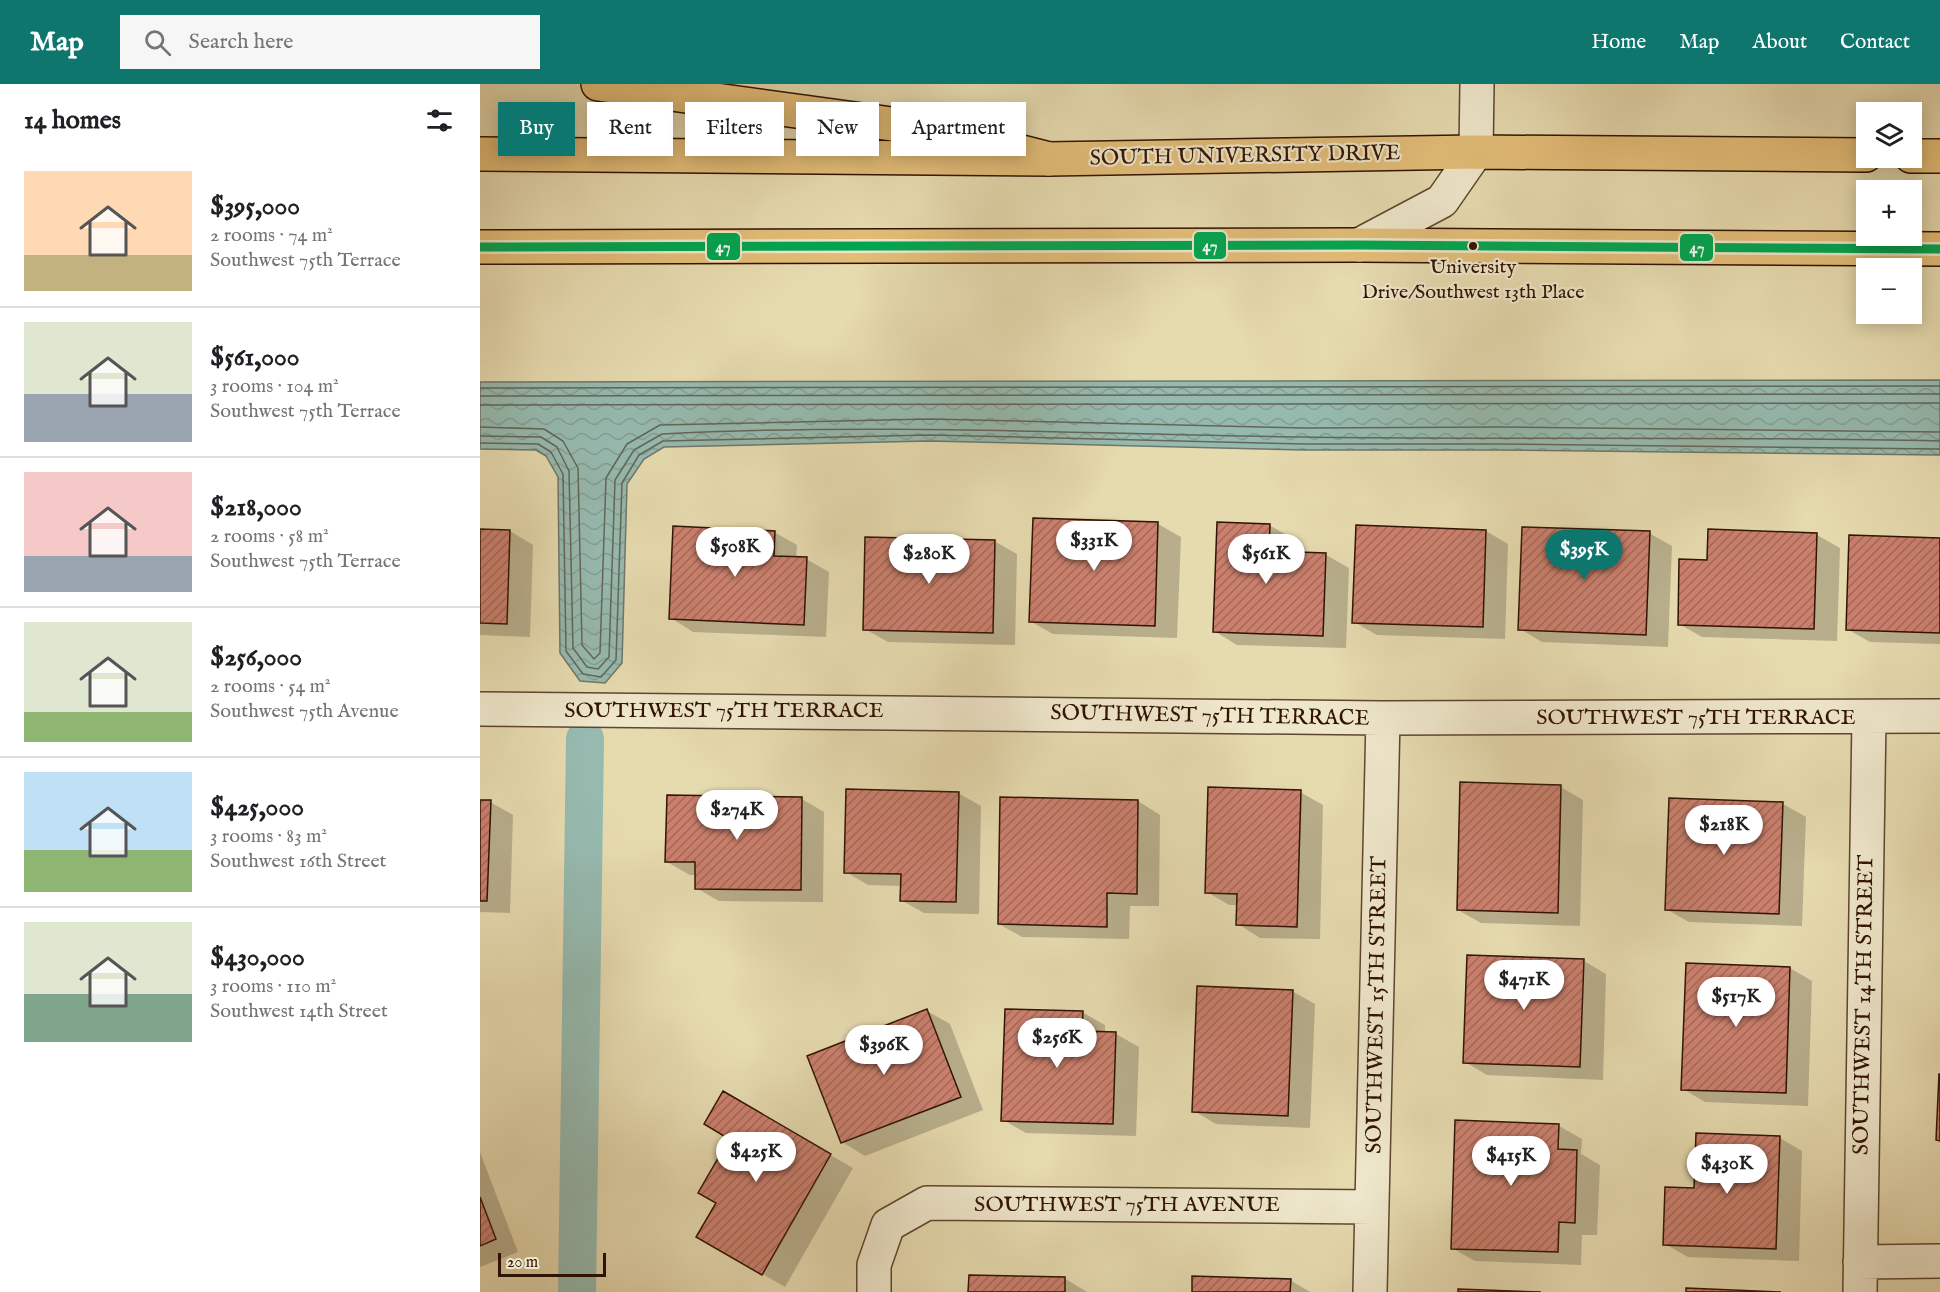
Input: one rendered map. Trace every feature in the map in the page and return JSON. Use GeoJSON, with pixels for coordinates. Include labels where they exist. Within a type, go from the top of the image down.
{"type":"FeatureCollection","features":[{"type":"Feature","properties":{"kind":"main road"},"geometry":{"type":"LineString","coordinates":[[598,84],[936,130],[1049,159]]}},
{"type":"Feature","properties":{"kind":"main road","name":"SOUTH UNIVERSITY DRIVE"},"geometry":{"type":"LineString","coordinates":[[480,154],[1049,159],[1476,152],[1856,155]]}},
{"type":"Feature","properties":{"kind":"main road"},"geometry":{"type":"LineString","coordinates":[[1922,156],[1940,156]]}},
{"type":"Feature","properties":{"kind":"main road"},"geometry":{"type":"LineString","coordinates":[[480,246],[1359,245],[1940,249]]}},
{"type":"Feature","properties":{"kind":"street"},"geometry":{"type":"LineString","coordinates":[[1359,245],[1442,201],[1476,152],[1477,84]]}},
{"type":"Feature","properties":{"kind":"street","name":"SOUTHWEST 75TH TERRACE"},"geometry":{"type":"LineString","coordinates":[[480,709],[1383,718],[1940,716]]}},
{"type":"Feature","properties":{"kind":"street","name":"SOUTHWEST 15TH STREET"},"geometry":{"type":"LineString","coordinates":[[1370,1292],[1383,718]]}},
{"type":"Feature","properties":{"kind":"street","name":"SOUTHWEST 14TH STREET"},"geometry":{"type":"LineString","coordinates":[[1860,1277],[1869,718]]}},
{"type":"Feature","properties":{"kind":"street","name":"SOUTHWEST 75TH AVENUE"},"geometry":{"type":"LineString","coordinates":[[874,1292],[874,1265],[888,1225],[927,1203],[1372,1207]]}},
{"type":"Feature","properties":{"kind":"street"},"geometry":{"type":"LineString","coordinates":[[1860,1277],[1940,1261]]}},
{"type":"Feature","properties":{"kind":"water"},"geometry":{"type":"Polygon","coordinates":[[[1940,380],[1940,455],[1306,450],[929,441],[664,447],[644,459],[627,484],[622,663],[605,683],[580,681],[560,653],[558,477],[546,456],[536,450],[480,449],[480,382],[1940,380]]]}},
{"type":"Feature","properties":{"kind":"building"},"geometry":{"type":"Polygon","coordinates":[[[1033,518],[1158,522],[1155,626],[1029,622],[1033,518]]]}},
{"type":"Feature","properties":{"kind":"building"},"geometry":{"type":"Polygon","coordinates":[[[1217,522],[1270,524],[1269,551],[1326,553],[1323,636],[1213,632],[1217,522]]]}},
{"type":"Feature","properties":{"kind":"building"},"geometry":{"type":"Polygon","coordinates":[[[1356,525],[1486,530],[1483,627],[1352,623],[1356,525]]]}},
{"type":"Feature","properties":{"kind":"building"},"geometry":{"type":"Polygon","coordinates":[[[673,526],[775,531],[774,556],[807,557],[804,625],[669,619],[673,526]]]}},
{"type":"Feature","properties":{"kind":"building"},"geometry":{"type":"Polygon","coordinates":[[[1522,527],[1650,531],[1646,635],[1518,630],[1522,527]]]}},
{"type":"Feature","properties":{"kind":"building"},"geometry":{"type":"Polygon","coordinates":[[[480,529],[510,530],[507,624],[480,623],[480,529]]]}},
{"type":"Feature","properties":{"kind":"building"},"geometry":{"type":"Polygon","coordinates":[[[1708,529],[1817,533],[1814,629],[1678,625],[1679,559],[1707,560],[1708,529]]]}},
{"type":"Feature","properties":{"kind":"building"},"geometry":{"type":"Polygon","coordinates":[[[1849,535],[1940,538],[1940,633],[1846,630],[1849,535]]]}},
{"type":"Feature","properties":{"kind":"building"},"geometry":{"type":"Polygon","coordinates":[[[865,537],[995,540],[993,633],[863,630],[865,537]]]}},
{"type":"Feature","properties":{"kind":"building"},"geometry":{"type":"Polygon","coordinates":[[[1460,782],[1561,785],[1558,913],[1457,910],[1460,782]]]}},
{"type":"Feature","properties":{"kind":"building"},"geometry":{"type":"Polygon","coordinates":[[[1208,787],[1301,790],[1297,927],[1236,925],[1237,894],[1205,893],[1208,787]]]}},
{"type":"Feature","properties":{"kind":"building"},"geometry":{"type":"Polygon","coordinates":[[[846,789],[959,792],[956,902],[900,901],[901,874],[844,873],[846,789]]]}},
{"type":"Feature","properties":{"kind":"building"},"geometry":{"type":"Polygon","coordinates":[[[667,795],[802,797],[801,890],[695,889],[695,862],[665,862],[667,795]]]}},
{"type":"Feature","properties":{"kind":"building"},"geometry":{"type":"Polygon","coordinates":[[[1000,797],[1138,800],[1137,894],[1107,893],[1107,927],[998,924],[1000,797]]]}},
{"type":"Feature","properties":{"kind":"building"},"geometry":{"type":"Polygon","coordinates":[[[1669,798],[1783,802],[1779,914],[1665,910],[1669,798]]]}},
{"type":"Feature","properties":{"kind":"building"},"geometry":{"type":"Polygon","coordinates":[[[480,800],[491,800],[487,901],[480,901],[480,800]]]}},
{"type":"Feature","properties":{"kind":"building"},"geometry":{"type":"Polygon","coordinates":[[[1467,955],[1584,959],[1580,1067],[1463,1063],[1467,955]]]}},
{"type":"Feature","properties":{"kind":"building"},"geometry":{"type":"Polygon","coordinates":[[[1686,963],[1790,967],[1786,1093],[1681,1090],[1686,963]]]}},
{"type":"Feature","properties":{"kind":"building"},"geometry":{"type":"Polygon","coordinates":[[[1197,986],[1293,990],[1288,1116],[1192,1112],[1197,986]]]}},
{"type":"Feature","properties":{"kind":"building"},"geometry":{"type":"Polygon","coordinates":[[[927,1009],[961,1097],[841,1143],[807,1056],[927,1009]]]}},
{"type":"Feature","properties":{"kind":"building"},"geometry":{"type":"Polygon","coordinates":[[[1005,1009],[1083,1011],[1082,1031],[1116,1032],[1113,1124],[1001,1121],[1005,1009]]]}},
{"type":"Feature","properties":{"kind":"building"},"geometry":{"type":"Polygon","coordinates":[[[1940,1074],[1940,1141],[1936,1140],[1940,1074]]]}},
{"type":"Feature","properties":{"kind":"building"},"geometry":{"type":"Polygon","coordinates":[[[723,1091],[831,1154],[762,1275],[696,1237],[716,1203],[698,1193],[729,1139],[704,1124],[723,1091]]]}},
{"type":"Feature","properties":{"kind":"building"},"geometry":{"type":"Polygon","coordinates":[[[1455,1120],[1559,1124],[1558,1149],[1577,1150],[1575,1223],[1559,1222],[1558,1252],[1451,1249],[1455,1120]]]}},
{"type":"Feature","properties":{"kind":"building"},"geometry":{"type":"Polygon","coordinates":[[[1696,1133],[1780,1136],[1776,1249],[1663,1245],[1665,1187],[1694,1188],[1696,1133]]]}},
{"type":"Feature","properties":{"kind":"building"},"geometry":{"type":"Polygon","coordinates":[[[480,1197],[496,1239],[480,1246],[480,1197]]]}},
{"type":"Feature","properties":{"kind":"building"},"geometry":{"type":"Polygon","coordinates":[[[969,1275],[1065,1277],[1065,1292],[968,1292],[969,1275]]]}},
{"type":"Feature","properties":{"kind":"building"},"geometry":{"type":"Polygon","coordinates":[[[1192,1276],[1291,1279],[1290,1292],[1192,1292],[1192,1276]]]}},
{"type":"Feature","properties":{"kind":"building"},"geometry":{"type":"Polygon","coordinates":[[[1686,1288],[1781,1292],[1686,1292],[1686,1288]]]}},
{"type":"Feature","properties":{"kind":"building"},"geometry":{"type":"Polygon","coordinates":[[[1458,1289],[1541,1292],[1458,1292],[1458,1289]]]}},
{"type":"Feature","properties":{"kind":"waterway"},"geometry":{"type":"LineString","coordinates":[[577,1292],[585,739]]}},
{"type":"Feature","properties":{"kind":"transit line","name":"47"},"geometry":{"type":"LineString","coordinates":[[480,247],[1359,245],[1940,249]]}},
{"type":"Feature","properties":{"kind":"place","name":"University Drive/Southwest 13th Place"},"geometry":{"type":"Point","coordinates":[1473,246]}}]}
